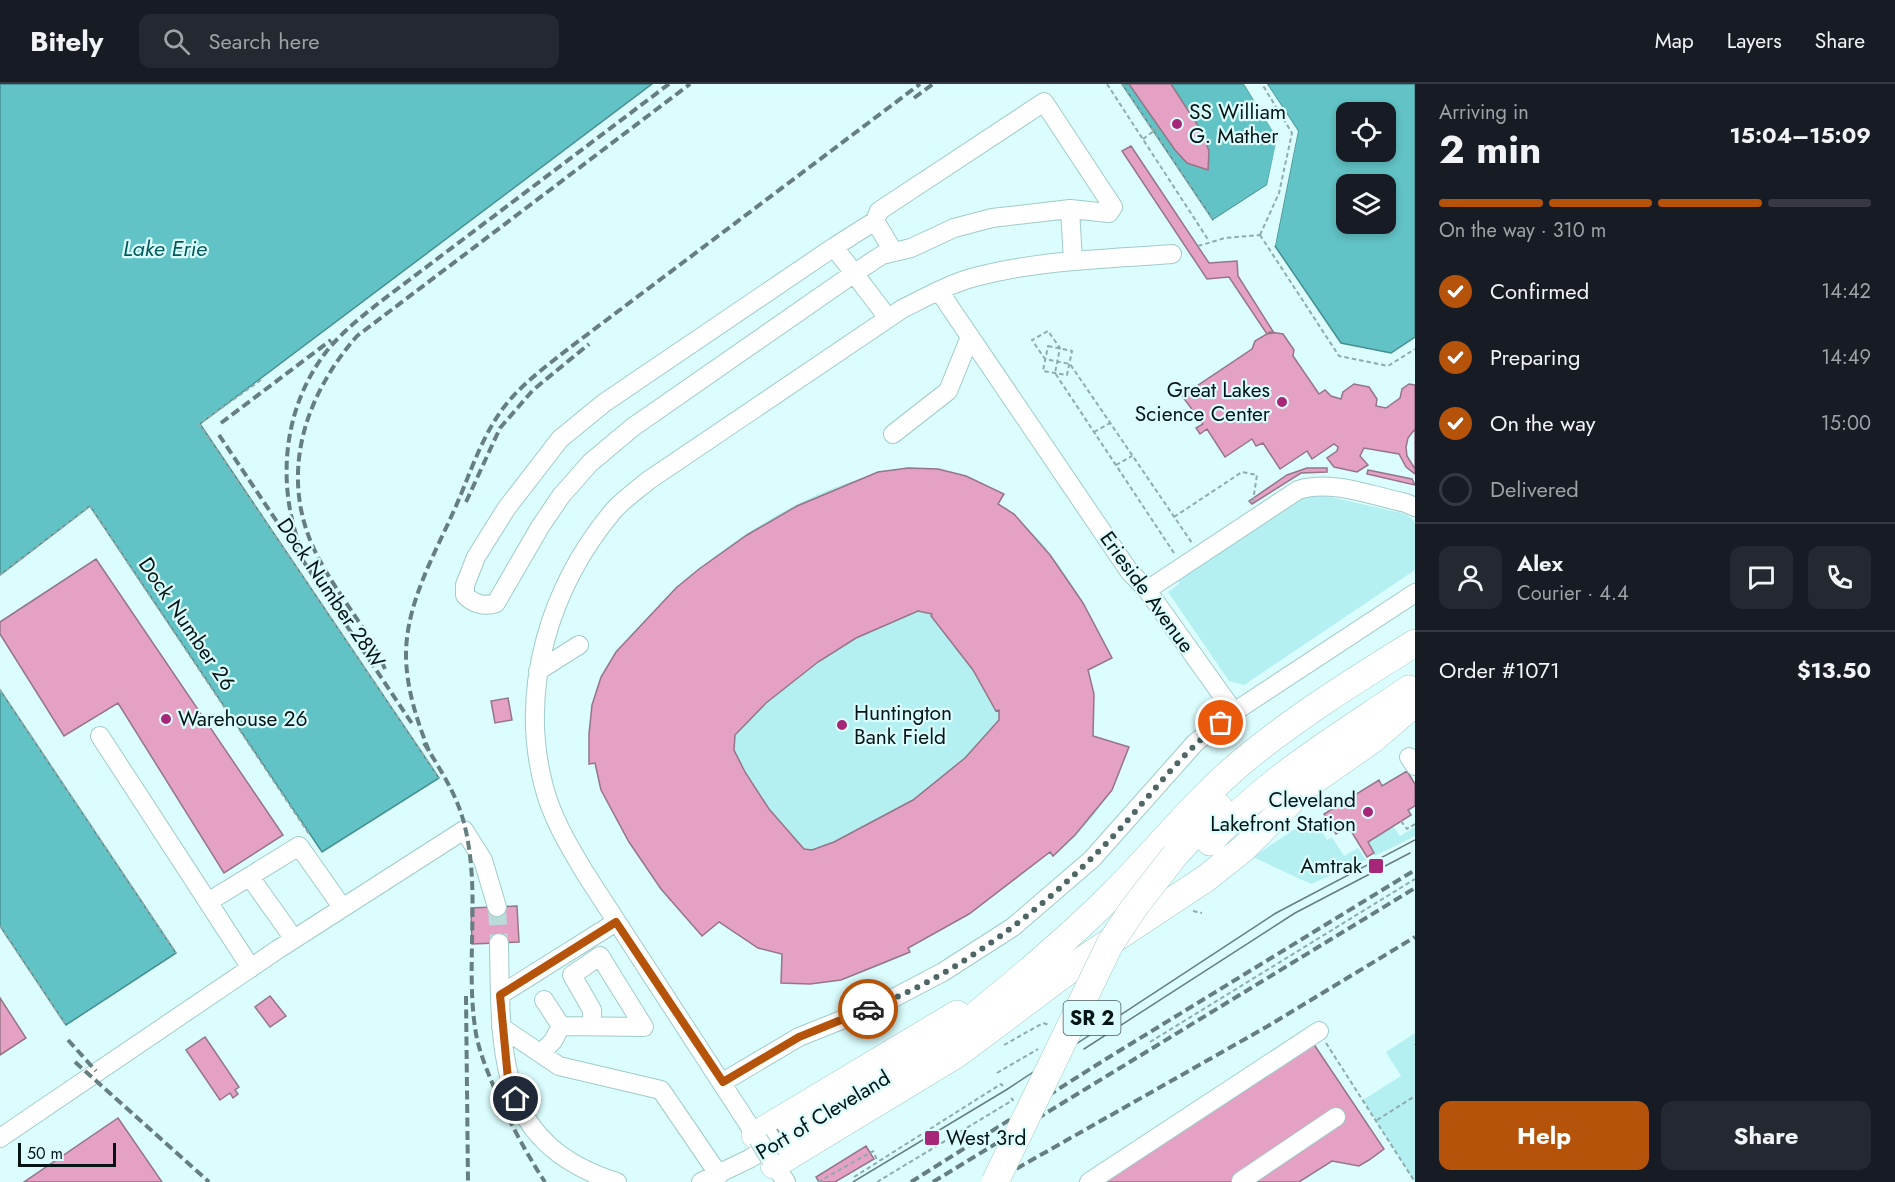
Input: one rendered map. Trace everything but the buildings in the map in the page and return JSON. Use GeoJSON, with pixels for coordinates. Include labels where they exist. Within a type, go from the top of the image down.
{"type":"FeatureCollection","features":[{"type":"Feature","properties":{"kind":"highway"},"geometry":{"type":"LineString","coordinates":[[942,1044],[1000,997],[1108,899],[1187,813],[1243,761],[1307,714],[1415,643]]}},
{"type":"Feature","properties":{"kind":"highway","name":"SR 2"},"geometry":{"type":"LineString","coordinates":[[1014,1182],[1126,954],[1182,860],[1225,802],[1276,758],[1415,663]]}},
{"type":"Feature","properties":{"kind":"highway","name":"SR 2"},"geometry":{"type":"LineString","coordinates":[[995,1182],[1099,966],[1133,909],[1182,860],[1278,779],[1415,685]]}},
{"type":"Feature","properties":{"kind":"highway"},"geometry":{"type":"LineString","coordinates":[[780,1163],[957,1054],[1084,959],[1224,865],[1306,786],[1372,740],[1415,703]]}},
{"type":"Feature","properties":{"kind":"highway"},"geometry":{"type":"LineString","coordinates":[[763,1134],[948,1020],[1050,951]]}},
{"type":"Feature","properties":{"kind":"highway"},"geometry":{"type":"LineString","coordinates":[[942,1044],[1084,959]]}},
{"type":"Feature","properties":{"kind":"street"},"geometry":{"type":"LineString","coordinates":[[1044,102],[1113,207],[1109,213],[1070,209],[992,219],[954,228],[911,248],[882,255],[633,427],[599,456],[561,496],[496,603],[489,606],[471,602],[465,594],[465,585],[476,557],[506,509],[560,439],[604,403],[875,221],[879,211],[1044,102]]}},
{"type":"Feature","properties":{"kind":"street"},"geometry":{"type":"LineString","coordinates":[[1070,209],[1073,261]]}},
{"type":"Feature","properties":{"kind":"street"},"geometry":{"type":"LineString","coordinates":[[875,221],[893,252]]}},
{"type":"Feature","properties":{"kind":"street"},"geometry":{"type":"LineString","coordinates":[[834,247],[888,318]]}},
{"type":"Feature","properties":{"kind":"street"},"geometry":{"type":"LineString","coordinates":[[780,1163],[763,1134],[723,1082],[616,922],[564,838],[544,788],[535,720],[538,671],[561,592],[584,550],[616,508],[649,480],[888,318],[939,291],[999,272],[1073,261],[1172,254]]}},
{"type":"Feature","properties":{"kind":"street","name":"Erieside Avenue"},"geometry":{"type":"LineString","coordinates":[[939,291],[1129,571],[1147,590],[1234,712]]}},
{"type":"Feature","properties":{"kind":"street"},"geometry":{"type":"LineString","coordinates":[[893,434],[948,391],[970,337]]}},
{"type":"Feature","properties":{"kind":"street"},"geometry":{"type":"LineString","coordinates":[[1147,590],[1298,490],[1312,485],[1333,487],[1415,507]]}},
{"type":"Feature","properties":{"kind":"street"},"geometry":{"type":"LineString","coordinates":[[723,1082],[799,1037],[884,1003],[943,972],[1013,927],[1092,858],[1195,743],[1234,712],[1415,593]]}},
{"type":"Feature","properties":{"kind":"street"},"geometry":{"type":"LineString","coordinates":[[538,671],[579,645]]}},
{"type":"Feature","properties":{"kind":"street"},"geometry":{"type":"LineString","coordinates":[[100,736],[251,968]]}},
{"type":"Feature","properties":{"kind":"street"},"geometry":{"type":"LineString","coordinates":[[0,1138],[342,907],[464,830],[483,860],[497,907]]}},
{"type":"Feature","properties":{"kind":"street"},"geometry":{"type":"LineString","coordinates":[[208,902],[299,846],[342,907]]}},
{"type":"Feature","properties":{"kind":"street"},"geometry":{"type":"LineString","coordinates":[[250,877],[294,939]]}},
{"type":"Feature","properties":{"kind":"street"},"geometry":{"type":"LineString","coordinates":[[500,995],[616,922]]}},
{"type":"Feature","properties":{"kind":"street"},"geometry":{"type":"LineString","coordinates":[[499,943],[501,1027],[508,1079],[525,1117],[535,1132],[549,1146],[577,1166],[617,1182]]}},
{"type":"Feature","properties":{"kind":"street"},"geometry":{"type":"LineString","coordinates":[[544,1000],[561,1026]]}},
{"type":"Feature","properties":{"kind":"street"},"geometry":{"type":"LineString","coordinates":[[561,1026],[592,1025]]}},
{"type":"Feature","properties":{"kind":"street"},"geometry":{"type":"LineString","coordinates":[[540,1053],[553,1041],[561,1026]]}},
{"type":"Feature","properties":{"kind":"street"},"geometry":{"type":"LineString","coordinates":[[501,1027],[559,1066],[662,1090],[719,1175]]}},
{"type":"Feature","properties":{"kind":"street"},"geometry":{"type":"LineString","coordinates":[[1089,1182],[1319,1031]]}},
{"type":"Feature","properties":{"kind":"street","name":"Port of Cleveland"},"geometry":{"type":"LineString","coordinates":[[701,1182],[719,1175],[942,1044]]}},
{"type":"Feature","properties":{"kind":"street"},"geometry":{"type":"LineString","coordinates":[[1241,1181],[1336,1117]]}},
{"type":"Feature","properties":{"kind":"path"},"geometry":{"type":"LineString","coordinates":[[1107,84],[1209,241]]}},
{"type":"Feature","properties":{"kind":"path"},"geometry":{"type":"LineString","coordinates":[[1122,84],[1213,220]]}},
{"type":"Feature","properties":{"kind":"path"},"geometry":{"type":"LineString","coordinates":[[1260,235],[1280,193],[1292,133],[1262,84]]}},
{"type":"Feature","properties":{"kind":"path"},"geometry":{"type":"LineString","coordinates":[[1143,139],[1158,128]]}},
{"type":"Feature","properties":{"kind":"path"},"geometry":{"type":"LineString","coordinates":[[1198,246],[1209,241],[1260,235]]}},
{"type":"Feature","properties":{"kind":"path"},"geometry":{"type":"LineString","coordinates":[[1260,235],[1339,356],[1388,366],[1415,349]]}},
{"type":"Feature","properties":{"kind":"path"},"geometry":{"type":"LineString","coordinates":[[1176,556],[1055,373],[1058,361],[1060,348],[1048,330],[1032,340],[1045,359],[1058,361],[1070,363],[1192,544]]}},
{"type":"Feature","properties":{"kind":"path"},"geometry":{"type":"LineString","coordinates":[[1048,346],[1060,348],[1072,351],[1068,375],[1043,371],[1048,346]]}},
{"type":"Feature","properties":{"kind":"path","name":"Dock Number 28W"},"geometry":{"type":"LineString","coordinates":[[261,380],[199,424],[438,778]]}},
{"type":"Feature","properties":{"kind":"path"},"geometry":{"type":"LineString","coordinates":[[1094,432],[1110,423]]}},
{"type":"Feature","properties":{"kind":"path"},"geometry":{"type":"LineString","coordinates":[[1116,465],[1132,456]]}},
{"type":"Feature","properties":{"kind":"path"},"geometry":{"type":"LineString","coordinates":[[1174,517],[1242,472],[1257,475],[1252,503]]}},
{"type":"Feature","properties":{"kind":"path","name":"Dock Number 26"},"geometry":{"type":"LineString","coordinates":[[0,575],[90,506],[315,843]]}},
{"type":"Feature","properties":{"kind":"path"},"geometry":{"type":"LineString","coordinates":[[0,690],[176,953]]}},
{"type":"Feature","properties":{"kind":"path"},"geometry":{"type":"LineString","coordinates":[[1401,821],[1407,829],[1415,824]]}},
{"type":"Feature","properties":{"kind":"path"},"geometry":{"type":"LineString","coordinates":[[1150,1042],[1415,879]]}},
{"type":"Feature","properties":{"kind":"path"},"geometry":{"type":"LineString","coordinates":[[0,926],[66,1025]]}},
{"type":"Feature","properties":{"kind":"path"},"geometry":{"type":"LineString","coordinates":[[1339,1063],[1415,1182]]}},
{"type":"Feature","properties":{"kind":"path"},"geometry":{"type":"LineString","coordinates":[[854,1177],[877,1160],[1001,1084],[1003,1086]]}},
{"type":"Feature","properties":{"kind":"path"},"geometry":{"type":"LineString","coordinates":[[1376,1120],[1415,1096]]}},
{"type":"Feature","properties":{"kind":"path"},"geometry":{"type":"LineString","coordinates":[[877,1182],[1013,1100],[1011,1098]]}},
{"type":"Feature","properties":{"kind":"path"},"geometry":{"type":"LineString","coordinates":[[763,1134],[780,1163]]}},
{"type":"Feature","properties":{"kind":"path"},"geometry":{"type":"LineString","coordinates":[[819,1182],[873,1150],[877,1160]]}},
{"type":"Feature","properties":{"kind":"shaded area","name":"Huntington Bank Field"},"geometry":{"type":"Polygon","coordinates":[[[908,468],[957,475],[1004,494],[998,504],[1034,534],[1050,553],[1078,594],[1112,658],[1088,670],[1094,694],[1093,736],[1129,747],[1109,793],[1078,833],[1053,856],[1050,852],[969,914],[909,947],[910,952],[863,972],[833,980],[781,983],[782,954],[758,948],[719,922],[702,936],[638,856],[612,811],[595,763],[589,764],[594,700],[605,671],[614,655],[626,641],[671,594],[731,544],[798,504],[834,488],[870,476],[908,468]]]}},
{"type":"Feature","properties":{"kind":"shaded area"},"geometry":{"type":"Polygon","coordinates":[[[1326,496],[1406,514],[1415,522],[1415,570],[1244,685],[1229,681],[1168,592],[1179,584],[1178,580],[1292,504],[1307,497],[1326,496]]]}},
{"type":"Feature","properties":{"kind":"shaded area"},"geometry":{"type":"Polygon","coordinates":[[[1313,817],[1327,840],[1332,837],[1344,856],[1358,848],[1366,860],[1311,884],[1253,857],[1313,817]]]}},
{"type":"Feature","properties":{"kind":"shaded area"},"geometry":{"type":"Polygon","coordinates":[[[1393,826],[1400,836],[1415,827],[1415,836],[1375,856],[1368,842],[1393,826]]]}},
{"type":"Feature","properties":{"kind":"shaded area"},"geometry":{"type":"Polygon","coordinates":[[[1415,1033],[1415,1182],[1363,1100],[1401,1076],[1386,1052],[1415,1033]]]}},
{"type":"Feature","properties":{"kind":"water","name":"Lake Erie"},"geometry":{"type":"Polygon","coordinates":[[[0,84],[652,84],[200,424],[439,778],[322,852],[90,506],[0,575],[0,84]]]}},
{"type":"Feature","properties":{"kind":"water"},"geometry":{"type":"Polygon","coordinates":[[[1122,84],[1244,84],[1278,138],[1267,185],[1213,220],[1122,84]]]}},
{"type":"Feature","properties":{"kind":"water"},"geometry":{"type":"Polygon","coordinates":[[[1267,84],[1415,84],[1415,337],[1391,353],[1341,343],[1275,246],[1298,131],[1267,84]]]}},
{"type":"Feature","properties":{"kind":"water"},"geometry":{"type":"Polygon","coordinates":[[[0,690],[176,953],[66,1025],[0,926],[0,690]]]}},
{"type":"Feature","properties":{"kind":"pier"},"geometry":{"type":"Polygon","coordinates":[[[1244,84],[1248,84],[1280,139],[1269,187],[1215,222],[1213,220],[1267,185],[1277,138],[1244,84]]]}},
{"type":"Feature","properties":{"kind":"pier"},"geometry":{"type":"Polygon","coordinates":[[[1264,84],[1267,84],[1298,131],[1275,246],[1272,246],[1295,132],[1264,84]]]}},
{"type":"Feature","properties":{"kind":"tunnel"},"geometry":{"type":"LineString","coordinates":[[497,907],[499,943]]}},
{"type":"Feature","properties":{"kind":"tram line"},"geometry":{"type":"LineString","coordinates":[[853,1182],[1006,1090],[1276,913],[1415,840]]}},
{"type":"Feature","properties":{"kind":"tram line"},"geometry":{"type":"LineString","coordinates":[[1084,1049],[1295,913],[1410,853]]}},
{"type":"Feature","properties":{"kind":"railway"},"geometry":{"type":"LineString","coordinates":[[301,549],[288,499],[288,447],[300,397],[326,352],[380,302],[669,84]]}},
{"type":"Feature","properties":{"kind":"railway"},"geometry":{"type":"LineString","coordinates":[[385,669],[370,640],[319,559],[306,530],[299,500],[298,471],[302,442],[310,414],[322,386],[338,360],[357,336],[690,84]]}},
{"type":"Feature","properties":{"kind":"railway"},"geometry":{"type":"LineString","coordinates":[[429,751],[408,682],[406,658],[410,618],[423,580],[481,446],[501,411],[541,370],[920,84]]}},
{"type":"Feature","properties":{"kind":"railway"},"geometry":{"type":"LineString","coordinates":[[914,98],[933,84]]}},
{"type":"Feature","properties":{"kind":"railway"},"geometry":{"type":"LineString","coordinates":[[221,423],[331,340]]}},
{"type":"Feature","properties":{"kind":"railway"},"geometry":{"type":"LineString","coordinates":[[466,502],[500,428],[533,390],[589,344]]}},
{"type":"Feature","properties":{"kind":"railway"},"geometry":{"type":"LineString","coordinates":[[219,435],[413,725]]}},
{"type":"Feature","properties":{"kind":"railway"},"geometry":{"type":"LineString","coordinates":[[424,743],[455,797],[468,843],[472,897],[473,1007],[480,1050],[504,1110],[545,1182]]}},
{"type":"Feature","properties":{"kind":"railway"},"geometry":{"type":"LineString","coordinates":[[911,1182],[1106,1059],[1415,870]]}},
{"type":"Feature","properties":{"kind":"railway"},"geometry":{"type":"LineString","coordinates":[[933,1182],[1415,888]]}},
{"type":"Feature","properties":{"kind":"railway"},"geometry":{"type":"LineString","coordinates":[[993,1182],[1268,1026],[1415,937]]}},
{"type":"Feature","properties":{"kind":"railway"},"geometry":{"type":"LineString","coordinates":[[466,996],[468,1182]]}},
{"type":"Feature","properties":{"kind":"railway"},"geometry":{"type":"LineString","coordinates":[[68,1040],[96,1071]]}},
{"type":"Feature","properties":{"kind":"railway"},"geometry":{"type":"LineString","coordinates":[[75,1062],[209,1182]]}},
{"type":"Feature","properties":{"kind":"way so far"},"geometry":{"type":"LineString","coordinates":[[868,1009],[943,972],[1013,927],[1092,858],[1195,743],[1221,723]]}},
{"type":"Feature","properties":{"kind":"place","name":"SS William G. Mather"},"geometry":{"type":"Point","coordinates":[1177,124]}},
{"type":"Feature","properties":{"kind":"place","name":"Great Lakes Science Center"},"geometry":{"type":"Point","coordinates":[1282,402]}},
{"type":"Feature","properties":{"kind":"place","name":"Warehouse 26"},"geometry":{"type":"Point","coordinates":[166,719]}},
{"type":"Feature","properties":{"kind":"place","name":"Huntington Bank Field"},"geometry":{"type":"Point","coordinates":[842,725]}},
{"type":"Feature","properties":{"kind":"place","name":"Cleveland Lakefront Station"},"geometry":{"type":"Point","coordinates":[1368,812]}},
{"type":"Feature","properties":{"kind":"place","name":"Amtrak"},"geometry":{"type":"Point","coordinates":[1376,866]}},
{"type":"Feature","properties":{"kind":"place","name":"West 3rd"},"geometry":{"type":"Point","coordinates":[932,1138]}},
{"type":"Feature","properties":{"kind":"route"},"geometry":{"type":"LineString","coordinates":[[516,1099],[508,1079],[501,1027],[500,995],[616,922],[723,1082],[799,1037],[868,1009]]}}]}
